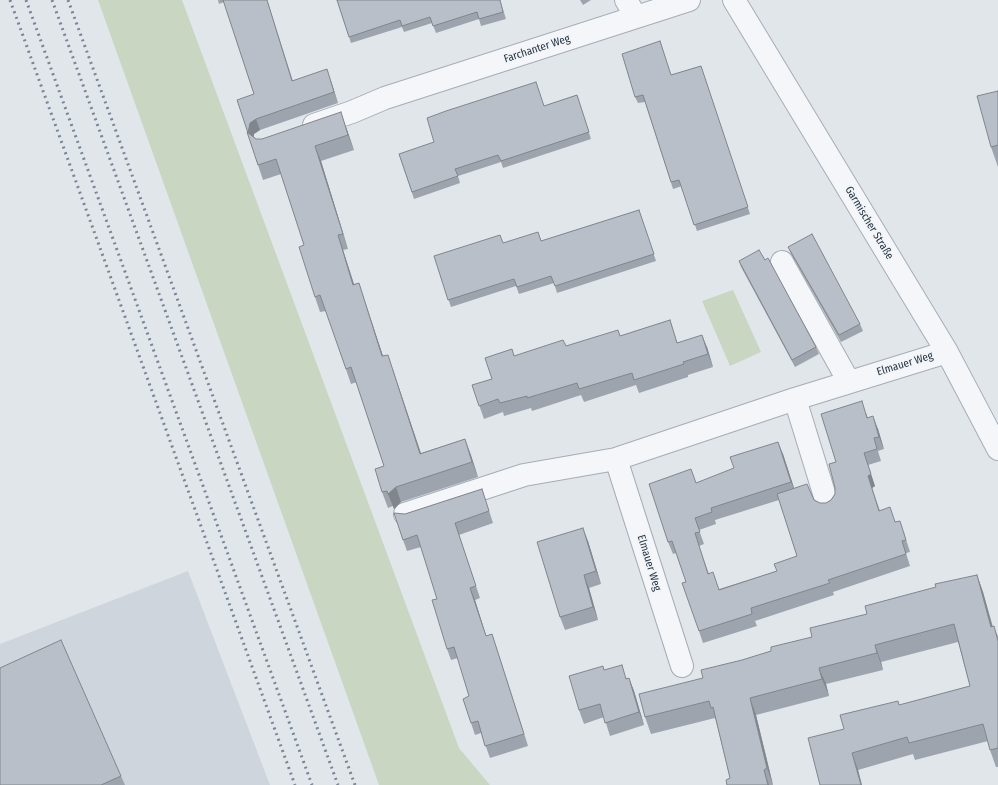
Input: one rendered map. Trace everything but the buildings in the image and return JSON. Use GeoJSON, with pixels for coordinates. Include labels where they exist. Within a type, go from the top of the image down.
{"type":"FeatureCollection","features":[{"type":"Feature","properties":{"kind":"street","name":"Farchanter Weg"},"geometry":{"type":"LineString","coordinates":[[294,132],[352,112],[384,98],[631,8],[689,0]]}},
{"type":"Feature","properties":{"kind":"street","name":"Garmischer Straße"},"geometry":{"type":"LineString","coordinates":[[734,0],[947,352],[998,449]]}},
{"type":"Feature","properties":{"kind":"street"},"geometry":{"type":"LineString","coordinates":[[782,262],[849,382]]}},
{"type":"Feature","properties":{"kind":"street","name":"Elmauer Weg"},"geometry":{"type":"LineString","coordinates":[[405,514],[524,474],[616,459],[795,399],[947,352]]}},
{"type":"Feature","properties":{"kind":"street"},"geometry":{"type":"LineString","coordinates":[[795,399],[827,503]]}},
{"type":"Feature","properties":{"kind":"street","name":"Elmauer Weg"},"geometry":{"type":"LineString","coordinates":[[616,459],[682,666]]}},
{"type":"Feature","properties":{"kind":"shaded area"},"geometry":{"type":"Polygon","coordinates":[[[188,571],[270,785],[0,785],[0,644],[188,571]]]}},
{"type":"Feature","properties":{"kind":"green space"},"geometry":{"type":"Polygon","coordinates":[[[98,0],[182,0],[459,748],[490,785],[379,785],[98,0]]]}},
{"type":"Feature","properties":{"kind":"green space"},"geometry":{"type":"Polygon","coordinates":[[[733,290],[761,352],[730,366],[702,301],[733,290]]]}},
{"type":"Feature","properties":{"kind":"railway"},"geometry":{"type":"LineString","coordinates":[[10,0],[295,785]]}},
{"type":"Feature","properties":{"kind":"railway"},"geometry":{"type":"LineString","coordinates":[[26,0],[312,785]]}},
{"type":"Feature","properties":{"kind":"railway"},"geometry":{"type":"LineString","coordinates":[[52,0],[338,785]]}},
{"type":"Feature","properties":{"kind":"railway"},"geometry":{"type":"LineString","coordinates":[[68,0],[355,785]]}}]}
